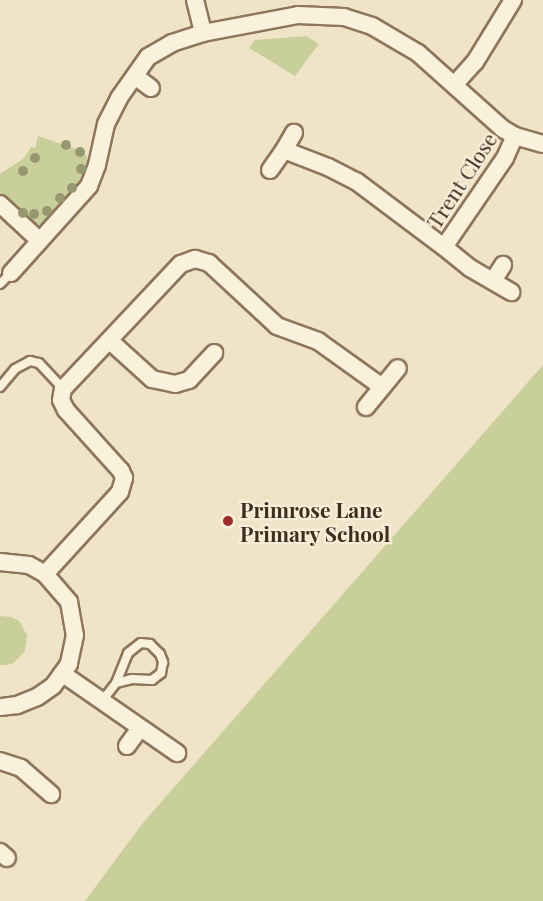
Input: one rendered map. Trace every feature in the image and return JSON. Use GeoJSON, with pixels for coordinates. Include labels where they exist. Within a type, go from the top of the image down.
{"type":"FeatureCollection","features":[{"type":"Feature","properties":{"kind":"street"},"geometry":{"type":"LineString","coordinates":[[195,0],[203,33]]}},
{"type":"Feature","properties":{"kind":"street"},"geometry":{"type":"LineString","coordinates":[[344,17],[348,0]]}},
{"type":"Feature","properties":{"kind":"street"},"geometry":{"type":"LineString","coordinates":[[455,84],[475,62],[518,3]]}},
{"type":"Feature","properties":{"kind":"street"},"geometry":{"type":"LineString","coordinates":[[5,278],[89,186],[97,165],[106,124],[119,98],[148,57],[172,43],[203,33],[298,15],[344,17],[391,36],[418,53],[455,84],[486,115],[516,136],[543,144]]}},
{"type":"Feature","properties":{"kind":"street"},"geometry":{"type":"LineString","coordinates":[[135,76],[151,88]]}},
{"type":"Feature","properties":{"kind":"street"},"geometry":{"type":"LineString","coordinates":[[270,170],[294,133]]}},
{"type":"Feature","properties":{"kind":"street","name":"Trent Close"},"geometry":{"type":"LineString","coordinates":[[444,247],[505,158],[516,136]]}},
{"type":"Feature","properties":{"kind":"street","name":"Trent Close"},"geometry":{"type":"LineString","coordinates":[[284,150],[356,181],[444,247],[511,292]]}},
{"type":"Feature","properties":{"kind":"street"},"geometry":{"type":"LineString","coordinates":[[0,204],[40,241]]}},
{"type":"Feature","properties":{"kind":"street"},"geometry":{"type":"LineString","coordinates":[[45,574],[120,492],[124,478],[66,410],[61,400],[63,389],[181,264],[195,259],[209,263],[277,326],[318,341],[382,387]]}},
{"type":"Feature","properties":{"kind":"street"},"geometry":{"type":"LineString","coordinates":[[493,281],[503,265]]}},
{"type":"Feature","properties":{"kind":"street"},"geometry":{"type":"LineString","coordinates":[[110,341],[152,379],[175,384],[189,380],[214,353]]}},
{"type":"Feature","properties":{"kind":"street"},"geometry":{"type":"LineString","coordinates":[[366,406],[398,368]]}},
{"type":"Feature","properties":{"kind":"street"},"geometry":{"type":"LineString","coordinates":[[0,562],[29,565],[45,574],[69,602],[74,619],[73,651],[63,674],[37,697],[17,705],[0,707]]}},
{"type":"Feature","properties":{"kind":"street"},"geometry":{"type":"LineString","coordinates":[[63,674],[177,753]]}},
{"type":"Feature","properties":{"kind":"street"},"geometry":{"type":"LineString","coordinates":[[127,746],[140,728]]}},
{"type":"Feature","properties":{"kind":"street"},"geometry":{"type":"LineString","coordinates":[[0,761],[21,768],[51,794]]}},
{"type":"Feature","properties":{"kind":"lane"},"geometry":{"type":"LineString","coordinates":[[0,387],[15,369],[30,361],[39,363],[63,389]]}},
{"type":"Feature","properties":{"kind":"lane"},"geometry":{"type":"LineString","coordinates":[[102,701],[116,683],[124,658],[132,648],[145,643],[157,650],[163,665],[156,677],[145,681],[132,679],[116,683]]}},
{"type":"Feature","properties":{"kind":"green space"},"geometry":{"type":"Polygon","coordinates":[[[306,36],[319,44],[295,76],[249,48],[255,40],[306,36]]]}},
{"type":"Feature","properties":{"kind":"green space"},"geometry":{"type":"Polygon","coordinates":[[[38,136],[82,151],[88,158],[79,183],[59,212],[42,225],[33,224],[0,196],[0,174],[24,158],[31,147],[35,148],[38,136]]]}},
{"type":"Feature","properties":{"kind":"green space"},"geometry":{"type":"Polygon","coordinates":[[[543,365],[543,901],[85,901],[142,824],[543,365]]]}},
{"type":"Feature","properties":{"kind":"green space"},"geometry":{"type":"Polygon","coordinates":[[[0,616],[12,617],[19,621],[27,635],[25,651],[14,663],[6,665],[0,665],[0,616]]]}},
{"type":"Feature","properties":{"kind":"place","name":"Primrose Lane Primary School"},"geometry":{"type":"Point","coordinates":[228,521]}}]}
